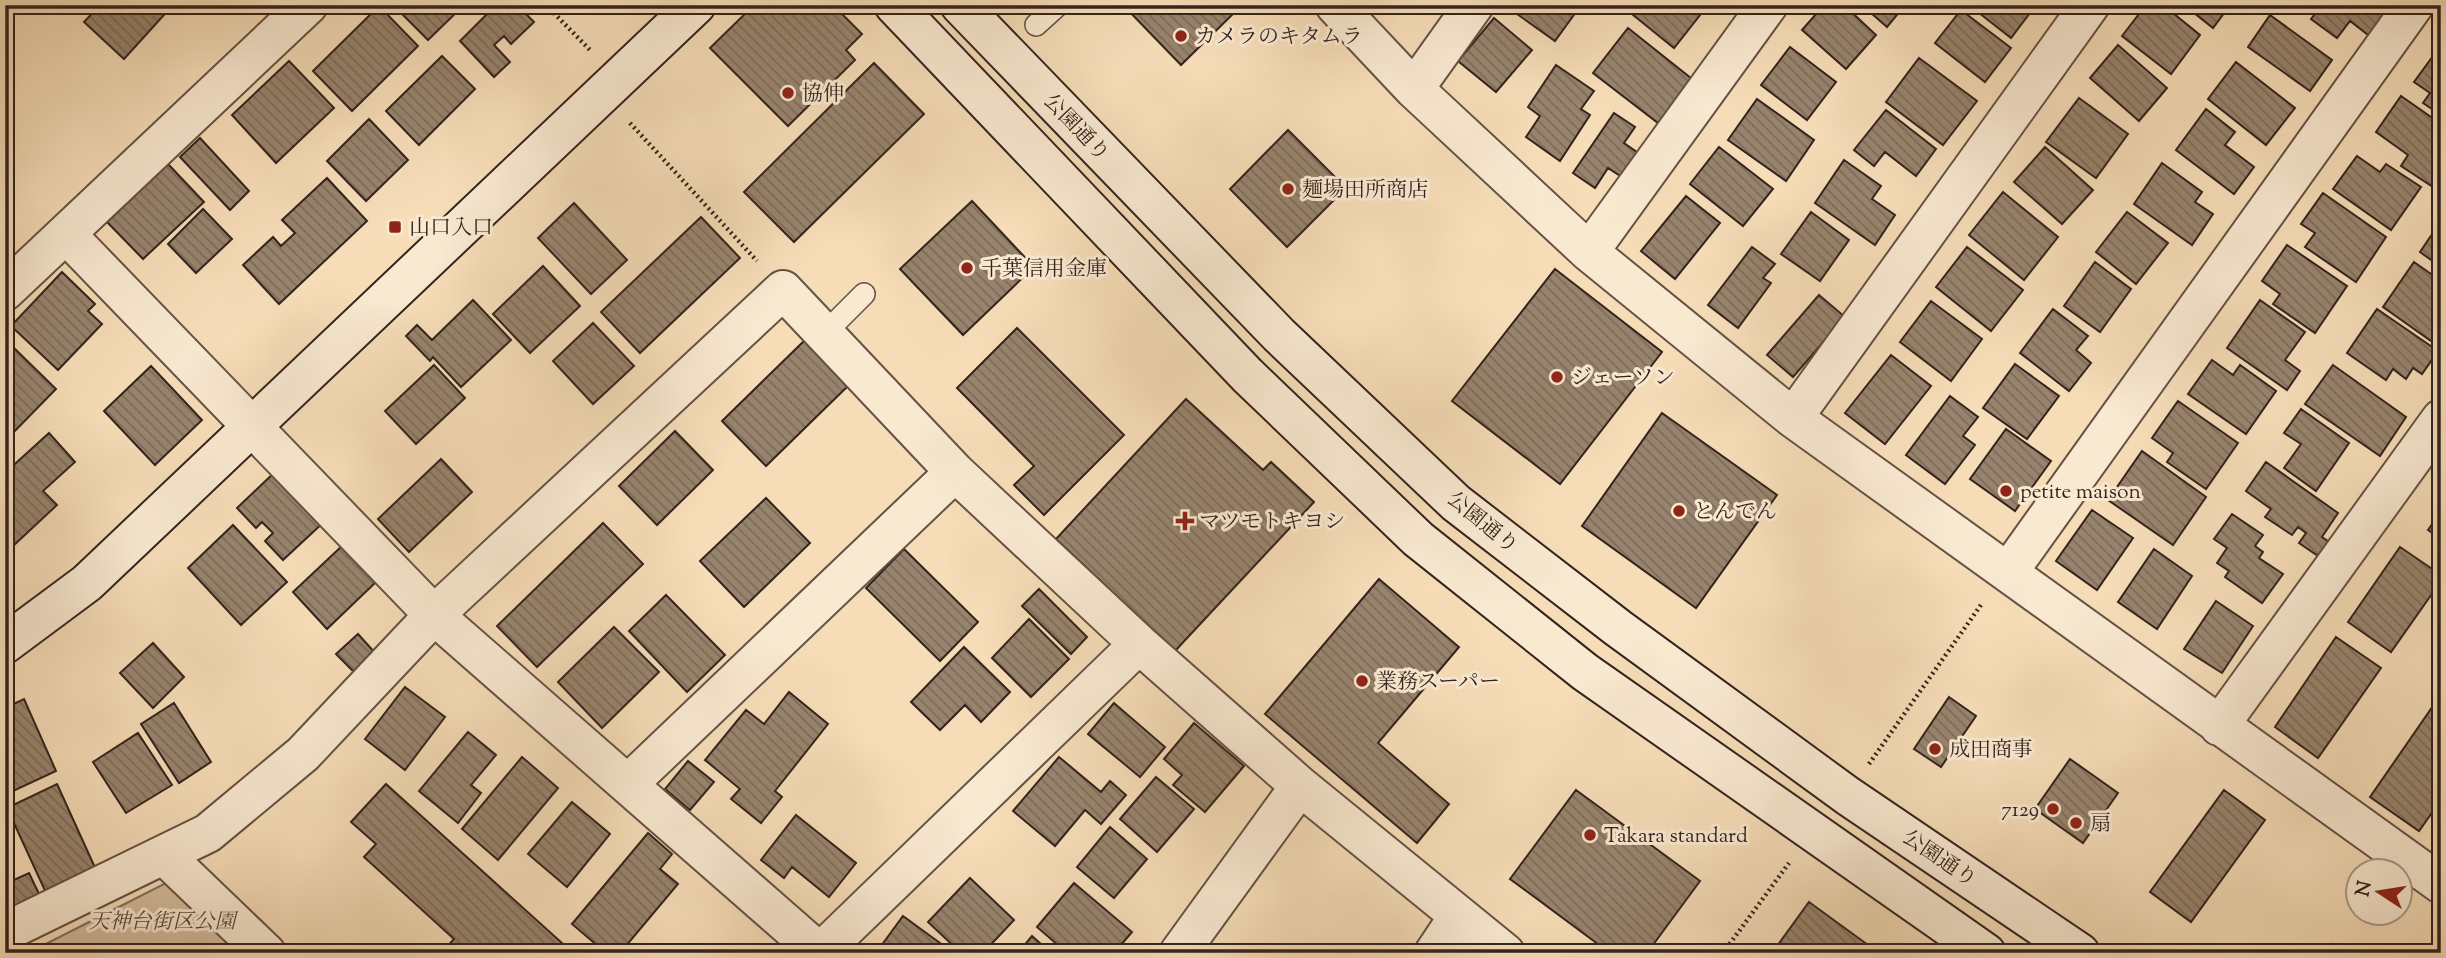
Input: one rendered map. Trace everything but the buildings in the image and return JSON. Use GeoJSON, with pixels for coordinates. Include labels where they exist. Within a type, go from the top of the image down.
{"type":"FeatureCollection","features":[{"type":"Feature","properties":{"kind":"street"},"geometry":{"type":"LineString","coordinates":[[5,292],[307,5]]}},
{"type":"Feature","properties":{"kind":"street"},"geometry":{"type":"LineString","coordinates":[[5,643],[87,583],[696,5]]}},
{"type":"Feature","properties":{"kind":"street"},"geometry":{"type":"LineString","coordinates":[[894,5],[1247,375],[1418,539],[1585,672],[1986,953]]}},
{"type":"Feature","properties":{"kind":"street","name":"公園通り"},"geometry":{"type":"LineString","coordinates":[[960,5],[1279,335],[1456,503],[1618,628],[1838,788],[2080,953]]}},
{"type":"Feature","properties":{"kind":"street"},"geometry":{"type":"LineString","coordinates":[[1335,5],[1414,89],[1589,252],[1793,418],[2220,726],[2439,878]]}},
{"type":"Feature","properties":{"kind":"street"},"geometry":{"type":"LineString","coordinates":[[1414,89],[1474,5]]}},
{"type":"Feature","properties":{"kind":"street"},"geometry":{"type":"LineString","coordinates":[[1589,252],[1768,5]]}},
{"type":"Feature","properties":{"kind":"street"},"geometry":{"type":"LineString","coordinates":[[1793,418],[2090,5]]}},
{"type":"Feature","properties":{"kind":"street"},"geometry":{"type":"LineString","coordinates":[[2007,571],[2414,5]]}},
{"type":"Feature","properties":{"kind":"street"},"geometry":{"type":"LineString","coordinates":[[66,234],[434,615],[820,953],[1139,644]]}},
{"type":"Feature","properties":{"kind":"street"},"geometry":{"type":"LineString","coordinates":[[5,932],[208,834],[303,754],[434,615],[783,290],[955,472],[1139,644],[1300,786],[1505,953]]}},
{"type":"Feature","properties":{"kind":"street"},"geometry":{"type":"LineString","coordinates":[[2220,726],[2441,419]]}},
{"type":"Feature","properties":{"kind":"street"},"geometry":{"type":"LineString","coordinates":[[628,784],[955,472]]}},
{"type":"Feature","properties":{"kind":"street"},"geometry":{"type":"LineString","coordinates":[[1179,953],[1300,786]]}},
{"type":"Feature","properties":{"kind":"street"},"geometry":{"type":"LineString","coordinates":[[165,856],[266,953]]}},
{"type":"Feature","properties":{"kind":"street"},"geometry":{"type":"LineString","coordinates":[[1434,953],[1458,917]]}},
{"type":"Feature","properties":{"kind":"lane"},"geometry":{"type":"LineString","coordinates":[[1036,25],[1058,5]]}},
{"type":"Feature","properties":{"kind":"lane"},"geometry":{"type":"LineString","coordinates":[[824,334],[864,294]]}},
{"type":"Feature","properties":{"kind":"path"},"geometry":{"type":"LineString","coordinates":[[546,5],[598,59]]}},
{"type":"Feature","properties":{"kind":"path"},"geometry":{"type":"LineString","coordinates":[[628,120],[783,290]]}},
{"type":"Feature","properties":{"kind":"path"},"geometry":{"type":"LineString","coordinates":[[1866,767],[2007,571]]}},
{"type":"Feature","properties":{"kind":"path"},"geometry":{"type":"LineString","coordinates":[[1723,953],[1794,856]]}},
{"type":"Feature","properties":{"kind":"green space","name":"天神台街区公園"},"geometry":{"type":"Polygon","coordinates":[[[168,882],[237,953],[28,953],[168,882]]]}},
{"type":"Feature","properties":{"kind":"place","name":"カメラのキタムラ"},"geometry":{"type":"Point","coordinates":[1181,36]}},
{"type":"Feature","properties":{"kind":"place","name":"協伸"},"geometry":{"type":"Point","coordinates":[788,93]}},
{"type":"Feature","properties":{"kind":"place","name":"麺場田所商店"},"geometry":{"type":"Point","coordinates":[1288,189]}},
{"type":"Feature","properties":{"kind":"place","name":"山口入口"},"geometry":{"type":"Point","coordinates":[395,227]}},
{"type":"Feature","properties":{"kind":"place","name":"千葉信用金庫"},"geometry":{"type":"Point","coordinates":[967,268]}},
{"type":"Feature","properties":{"kind":"place","name":"ジェーソン"},"geometry":{"type":"Point","coordinates":[1557,377]}},
{"type":"Feature","properties":{"kind":"place","name":"petite maison"},"geometry":{"type":"Point","coordinates":[2006,491]}},
{"type":"Feature","properties":{"kind":"place","name":"とんでん"},"geometry":{"type":"Point","coordinates":[1679,511]}},
{"type":"Feature","properties":{"kind":"place","name":"マツモトキヨシ"},"geometry":{"type":"Point","coordinates":[1185,521]}},
{"type":"Feature","properties":{"kind":"place","name":"業務スーパー"},"geometry":{"type":"Point","coordinates":[1362,681]}},
{"type":"Feature","properties":{"kind":"place","name":"成田商事"},"geometry":{"type":"Point","coordinates":[1935,749]}},
{"type":"Feature","properties":{"kind":"place","name":"7129"},"geometry":{"type":"Point","coordinates":[2053,809]}},
{"type":"Feature","properties":{"kind":"place","name":"扇"},"geometry":{"type":"Point","coordinates":[2076,823]}},
{"type":"Feature","properties":{"kind":"place","name":"Takara standard"},"geometry":{"type":"Point","coordinates":[1590,835]}}]}
